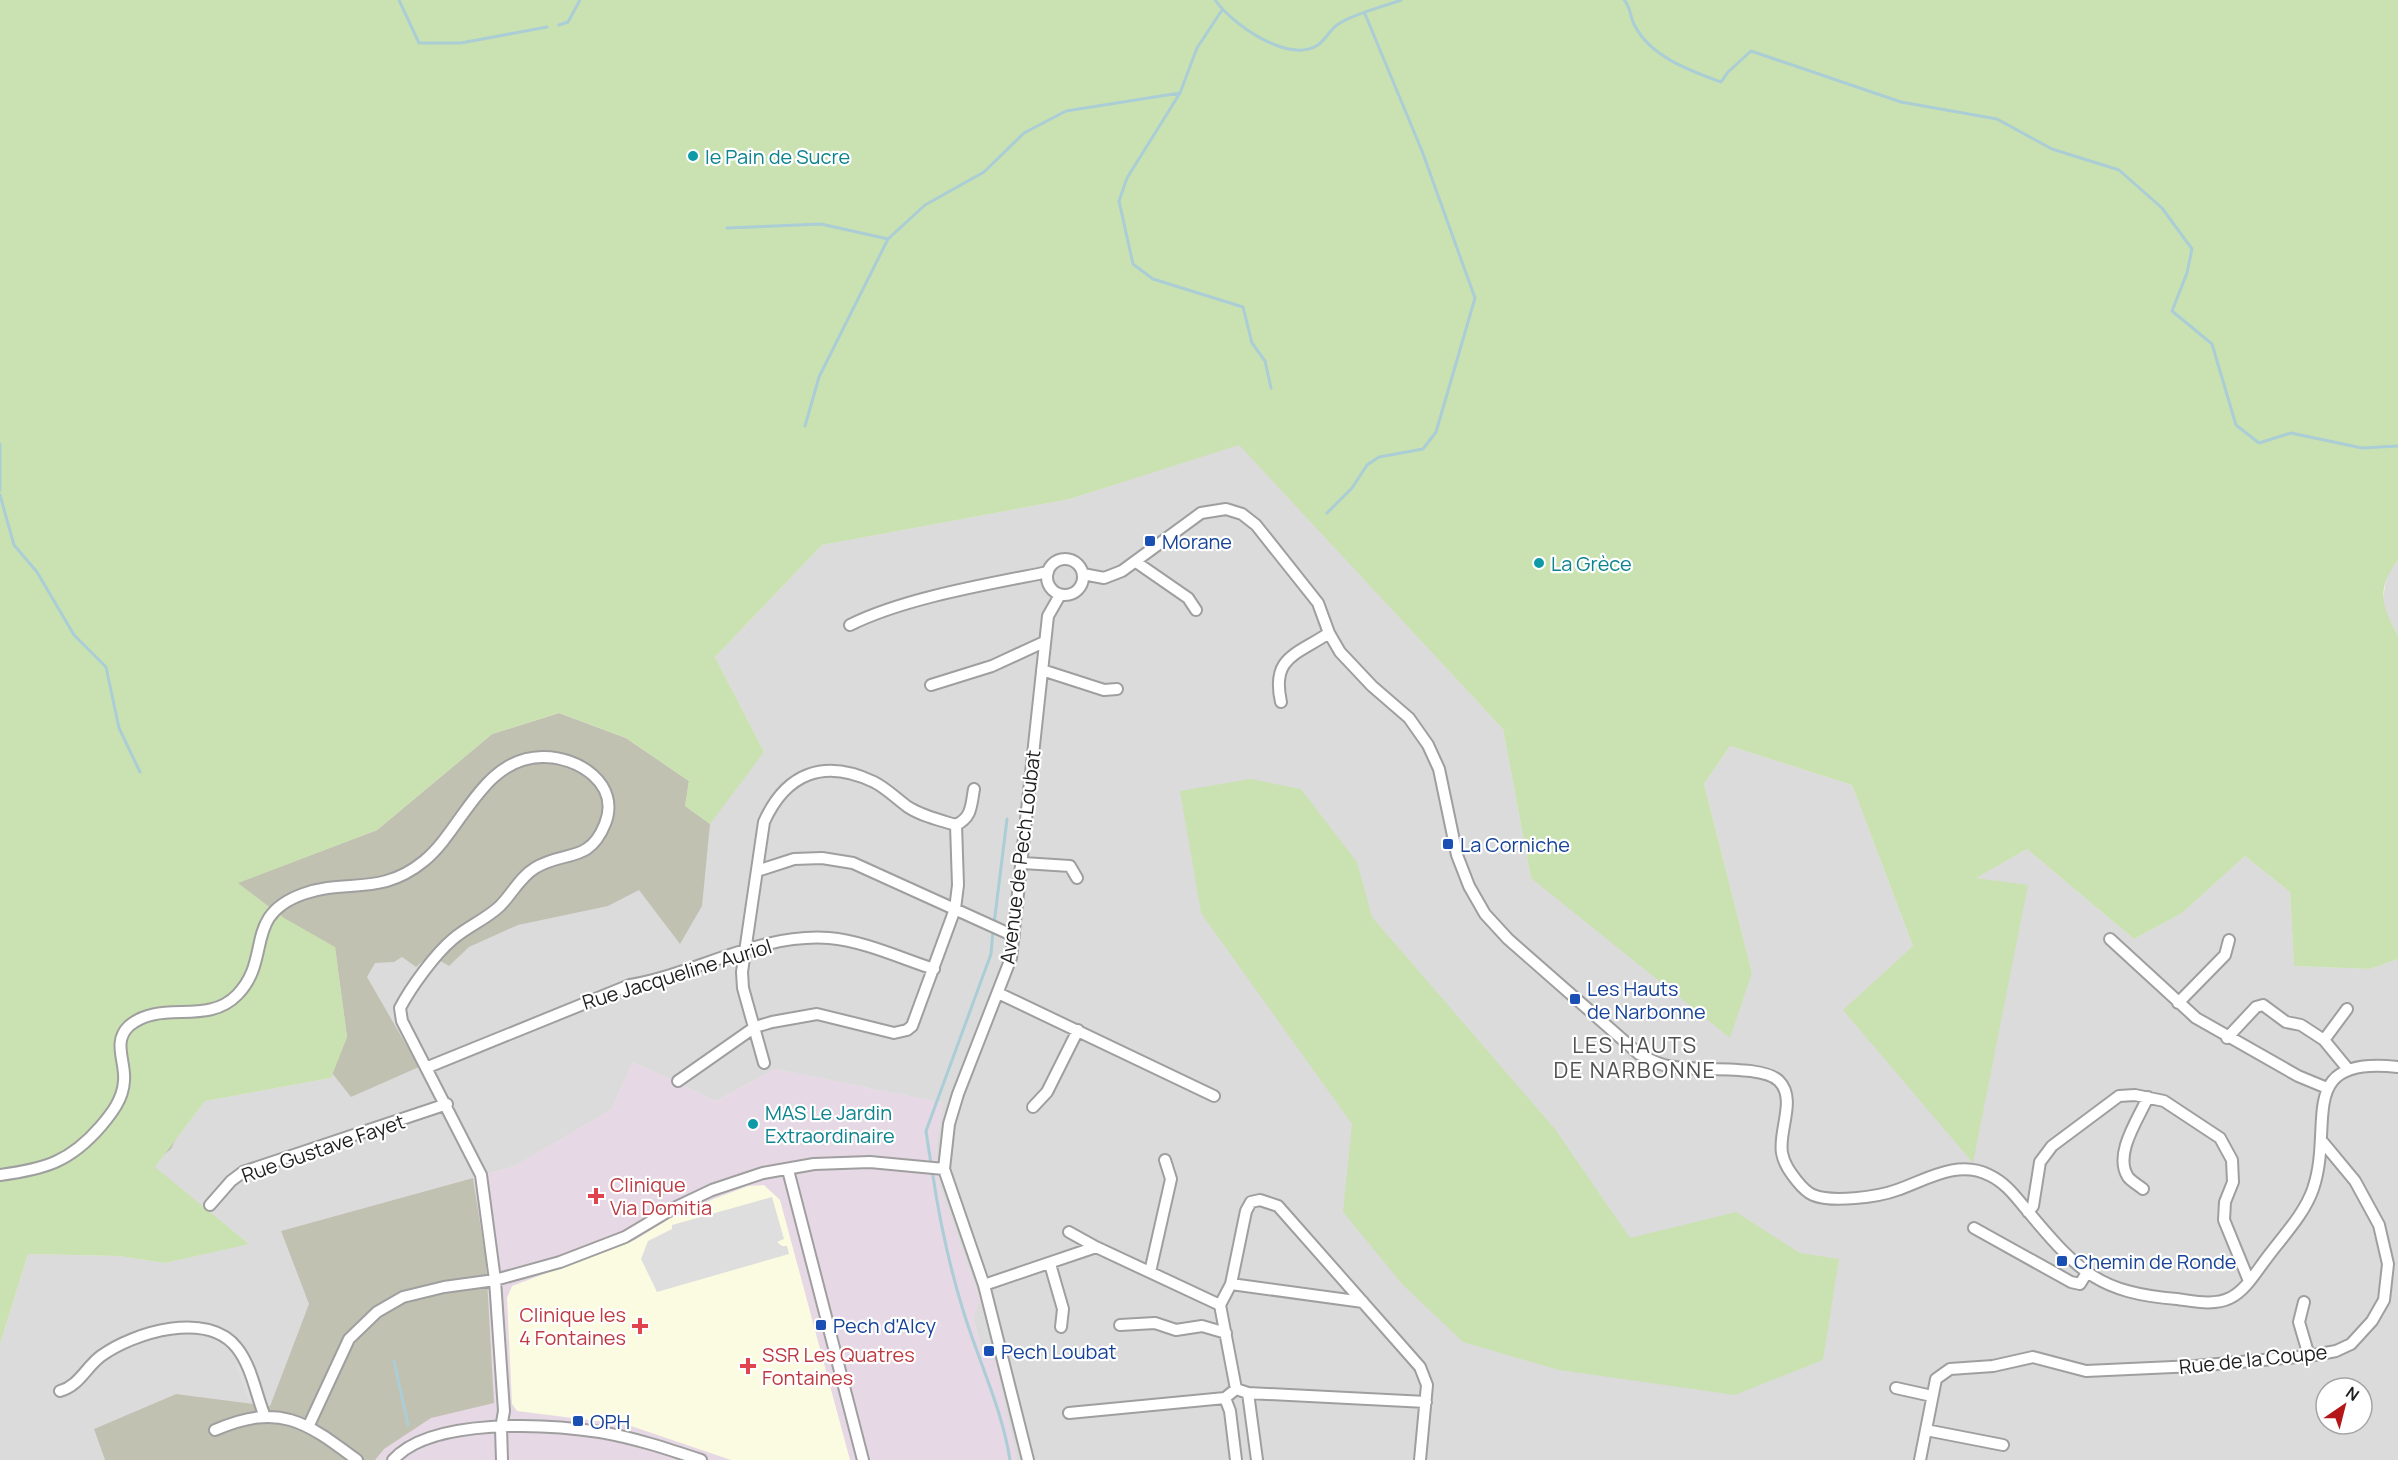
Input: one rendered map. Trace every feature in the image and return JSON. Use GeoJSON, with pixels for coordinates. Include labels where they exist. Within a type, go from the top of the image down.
{"type":"FeatureCollection","features":[{"type":"Feature","properties":{"kind":"street"},"geometry":{"type":"LineString","coordinates":[[1083,574],[1104,578],[1136,562],[1201,513],[1226,509],[1242,514],[1256,525],[1318,603],[1329,633],[1352,667],[1409,718],[1428,745],[1440,769],[1458,855],[1468,886],[1485,914],[1508,939],[1639,1054],[1664,1065],[1760,1072],[1778,1079],[1785,1088],[1782,1151],[1787,1169],[1801,1186],[1814,1196],[1859,1197],[1895,1191],[1948,1170],[1983,1172],[2003,1182],[2070,1261],[2086,1274],[2114,1288],[2145,1297],[2213,1302],[2229,1299],[2249,1281],[2304,1209],[2313,1190],[2319,1165],[2322,1102],[2327,1088],[2347,1068],[2372,1064],[2398,1067]]}},
{"type":"Feature","properties":{"kind":"street"},"geometry":{"type":"LineString","coordinates":[[1064,559],[1075,562],[1083,574],[1081,586],[1077,591],[1066,596],[1060,595],[1048,583],[1048,572],[1054,563],[1064,559]]}},
{"type":"Feature","properties":{"kind":"street"},"geometry":{"type":"LineString","coordinates":[[1136,562],[1188,597],[1196,610]]}},
{"type":"Feature","properties":{"kind":"street"},"geometry":{"type":"LineString","coordinates":[[850,625],[863,618],[942,595],[1048,572]]}},
{"type":"Feature","properties":{"kind":"street","name":"Avenue de Pech Loubat"},"geometry":{"type":"LineString","coordinates":[[1028,1460],[984,1285],[940,1168],[958,1094],[1011,958],[1023,863],[1047,616],[1060,595]]}},
{"type":"Feature","properties":{"kind":"street"},"geometry":{"type":"LineString","coordinates":[[1281,702],[1276,681],[1282,664],[1329,633]]}},
{"type":"Feature","properties":{"kind":"street"},"geometry":{"type":"LineString","coordinates":[[931,685],[992,666],[1044,642]]}},
{"type":"Feature","properties":{"kind":"street"},"geometry":{"type":"LineString","coordinates":[[1042,670],[1104,690],[1117,690]]}},
{"type":"Feature","properties":{"kind":"street"},"geometry":{"type":"LineString","coordinates":[[0,1175],[52,1165],[75,1153],[87,1142],[112,1113],[123,1089],[125,1077],[120,1042],[126,1028],[145,1014],[196,1013],[218,1007],[236,996],[251,975],[259,952],[261,929],[269,916],[283,905],[303,894],[376,885],[404,875],[440,846],[464,809],[502,771],[524,760],[542,757],[564,759],[596,776],[604,788],[608,816],[594,843],[577,856],[548,861],[533,869],[485,920],[451,940],[406,996],[400,1008],[402,1021],[428,1067],[482,1175],[495,1280],[504,1411],[501,1428],[502,1460]]}},
{"type":"Feature","properties":{"kind":"street"},"geometry":{"type":"LineString","coordinates":[[764,1063],[743,988],[744,951],[764,822],[774,800],[797,778],[823,771],[874,782],[910,808],[956,825],[966,820],[970,814],[974,789]]}},
{"type":"Feature","properties":{"kind":"street"},"geometry":{"type":"LineString","coordinates":[[678,1081],[755,1027],[817,1014],[901,1033],[912,1026],[955,909],[958,885],[956,825]]}},
{"type":"Feature","properties":{"kind":"street"},"geometry":{"type":"LineString","coordinates":[[757,871],[794,859],[822,858],[853,863],[1014,936]]}},
{"type":"Feature","properties":{"kind":"street"},"geometry":{"type":"LineString","coordinates":[[1023,863],[1070,866],[1077,878]]}},
{"type":"Feature","properties":{"kind":"street","name":"Rue Jacqueline Auriol"},"geometry":{"type":"LineString","coordinates":[[428,1067],[630,985],[656,981],[777,942],[830,938],[854,943],[934,969]]}},
{"type":"Feature","properties":{"kind":"street"},"geometry":{"type":"LineString","coordinates":[[2110,939],[2196,1018],[2227,1038],[2298,1076],[2327,1088]]}},
{"type":"Feature","properties":{"kind":"street"},"geometry":{"type":"LineString","coordinates":[[2178,1003],[2225,955],[2229,940]]}},
{"type":"Feature","properties":{"kind":"street"},"geometry":{"type":"LineString","coordinates":[[998,993],[1214,1096]]}},
{"type":"Feature","properties":{"kind":"street"},"geometry":{"type":"LineString","coordinates":[[2227,1038],[2256,1007],[2263,1005],[2286,1022],[2301,1025],[2324,1040],[2347,1068]]}},
{"type":"Feature","properties":{"kind":"street"},"geometry":{"type":"LineString","coordinates":[[2324,1040],[2347,1009]]}},
{"type":"Feature","properties":{"kind":"street"},"geometry":{"type":"LineString","coordinates":[[1032,1107],[1047,1092],[1078,1030]]}},
{"type":"Feature","properties":{"kind":"street"},"geometry":{"type":"LineString","coordinates":[[2028,1212],[2032,1206],[2038,1171],[2044,1154],[2119,1096],[2148,1097],[2164,1101],[2220,1138],[2232,1160],[2233,1182],[2224,1203],[2224,1220],[2249,1281]]}},
{"type":"Feature","properties":{"kind":"street"},"geometry":{"type":"LineString","coordinates":[[2143,1189],[2129,1177],[2124,1164],[2124,1151],[2148,1097]]}},
{"type":"Feature","properties":{"kind":"street","name":"Rue Gustave Fayet"},"geometry":{"type":"LineString","coordinates":[[210,1205],[231,1181],[243,1172],[447,1104]]}},
{"type":"Feature","properties":{"kind":"street","name":"Rue de la Coupe"},"geometry":{"type":"LineString","coordinates":[[1932,1396],[1936,1379],[1950,1369],[1993,1366],[2033,1357],[2086,1371],[2195,1366],[2309,1356],[2336,1351],[2351,1344],[2372,1321],[2384,1300],[2388,1264],[2379,1225],[2355,1181],[2321,1140]]}},
{"type":"Feature","properties":{"kind":"street"},"geometry":{"type":"LineString","coordinates":[[1150,1272],[1170,1179],[1165,1160]]}},
{"type":"Feature","properties":{"kind":"street"},"geometry":{"type":"LineString","coordinates":[[309,1425],[349,1340],[377,1312],[403,1298],[444,1287],[495,1280],[560,1262],[625,1237],[672,1209],[712,1191],[762,1173],[814,1164],[870,1162],[940,1168]]}},
{"type":"Feature","properties":{"kind":"street"},"geometry":{"type":"LineString","coordinates":[[788,1170],[863,1460]]}},
{"type":"Feature","properties":{"kind":"street"},"geometry":{"type":"LineString","coordinates":[[1236,1389],[1220,1305],[1231,1284],[1246,1211],[1251,1202],[1260,1200],[1278,1206],[1420,1367],[1427,1385],[1420,1460]]}},
{"type":"Feature","properties":{"kind":"street"},"geometry":{"type":"LineString","coordinates":[[1974,1228],[2071,1282],[2080,1284],[2086,1274]]}},
{"type":"Feature","properties":{"kind":"street"},"geometry":{"type":"LineString","coordinates":[[1069,1232],[1220,1305]]}},
{"type":"Feature","properties":{"kind":"street"},"geometry":{"type":"LineString","coordinates":[[984,1285],[1096,1247]]}},
{"type":"Feature","properties":{"kind":"street"},"geometry":{"type":"LineString","coordinates":[[1050,1264],[1063,1309],[1061,1326]]}},
{"type":"Feature","properties":{"kind":"street"},"geometry":{"type":"LineString","coordinates":[[1231,1284],[1364,1302]]}},
{"type":"Feature","properties":{"kind":"street"},"geometry":{"type":"LineString","coordinates":[[2304,1302],[2299,1322],[2309,1356]]}},
{"type":"Feature","properties":{"kind":"street"},"geometry":{"type":"LineString","coordinates":[[1120,1325],[1155,1323],[1176,1330],[1202,1326],[1226,1333]]}},
{"type":"Feature","properties":{"kind":"street"},"geometry":{"type":"LineString","coordinates":[[60,1391],[69,1389],[98,1358],[117,1345],[148,1333],[200,1329],[228,1338],[238,1349],[265,1417]]}},
{"type":"Feature","properties":{"kind":"street"},"geometry":{"type":"LineString","coordinates":[[1896,1388],[1932,1396],[1920,1460]]}},
{"type":"Feature","properties":{"kind":"street"},"geometry":{"type":"LineString","coordinates":[[1236,1389],[1248,1393],[1426,1402]]}},
{"type":"Feature","properties":{"kind":"street"},"geometry":{"type":"LineString","coordinates":[[1069,1413],[1225,1398],[1236,1389]]}},
{"type":"Feature","properties":{"kind":"street"},"geometry":{"type":"LineString","coordinates":[[1248,1393],[1257,1460]]}},
{"type":"Feature","properties":{"kind":"street"},"geometry":{"type":"LineString","coordinates":[[1225,1398],[1230,1410],[1236,1460]]}},
{"type":"Feature","properties":{"kind":"street"},"geometry":{"type":"LineString","coordinates":[[215,1430],[247,1419],[265,1417],[309,1425],[357,1460]]}},
{"type":"Feature","properties":{"kind":"street"},"geometry":{"type":"LineString","coordinates":[[393,1460],[423,1439],[445,1433],[501,1428],[579,1429],[601,1432],[644,1441],[701,1460]]}},
{"type":"Feature","properties":{"kind":"street"},"geometry":{"type":"LineString","coordinates":[[1926,1430],[2003,1445]]}},
{"type":"Feature","properties":{"kind":"shaded area"},"geometry":{"type":"Polygon","coordinates":[[[1239,444],[1503,729],[1531,878],[1752,973],[1704,784],[1730,746],[1852,785],[1913,946],[2028,886],[1975,878],[2027,849],[2134,939],[2182,913],[2245,856],[2290,892],[2294,966],[2370,969],[2398,959],[2398,1460],[1017,1460],[995,1362],[982,1352],[973,1317],[980,1300],[939,1185],[936,1144],[943,1103],[775,1069],[716,1101],[633,1062],[611,1110],[515,1166],[281,1231],[309,1304],[270,1406],[176,1394],[94,1429],[105,1460],[0,1460],[0,1344],[28,1254],[119,1256],[165,1263],[248,1243],[154,1168],[205,1101],[331,1078],[335,947],[764,752],[715,657],[822,545],[1070,499],[1239,444]]]}},
{"type":"Feature","properties":{"kind":"shaded area"},"geometry":{"type":"Polygon","coordinates":[[[2398,560],[2398,636],[2382,606],[2387,575],[2398,560]]]}},
{"type":"Feature","properties":{"kind":"shaded area"},"geometry":{"type":"Polygon","coordinates":[[[559,713],[626,738],[689,781],[685,806],[710,824],[702,906],[680,944],[639,890],[608,906],[518,925],[469,947],[449,966],[430,955],[416,967],[402,957],[394,962],[375,963],[367,977],[419,1067],[351,1097],[332,1073],[347,1037],[335,947],[188,1113],[171,1149],[130,1182],[237,883],[377,830],[492,734],[559,713]]]}},
{"type":"Feature","properties":{"kind":"shaded area"},"geometry":{"type":"Polygon","coordinates":[[[633,1062],[716,1101],[775,1069],[943,1103],[936,1144],[939,1185],[980,1300],[973,1318],[982,1352],[995,1361],[1017,1460],[105,1460],[94,1429],[176,1394],[270,1406],[309,1304],[281,1231],[515,1166],[611,1110],[633,1062]]]}},
{"type":"Feature","properties":{"kind":"shaded area"},"geometry":{"type":"Polygon","coordinates":[[[473,1178],[486,1261],[494,1403],[431,1418],[384,1449],[375,1460],[105,1460],[94,1429],[176,1394],[270,1406],[309,1304],[281,1231],[473,1178]]]}},
{"type":"Feature","properties":{"kind":"shaded area"},"geometry":{"type":"Polygon","coordinates":[[[764,1185],[780,1200],[850,1460],[731,1460],[628,1425],[517,1411],[512,1404],[507,1298],[512,1286],[635,1240],[669,1219],[711,1200],[748,1186],[764,1185]]]}},
{"type":"Feature","properties":{"kind":"shaded area"},"geometry":{"type":"Polygon","coordinates":[[[772,1197],[784,1239],[777,1242],[782,1246],[787,1246],[789,1254],[657,1292],[641,1259],[648,1241],[672,1229],[672,1225],[772,1197]]]}},
{"type":"Feature","properties":{"kind":"shaded area"},"geometry":{"type":"Polygon","coordinates":[[[241,1362],[255,1399],[249,1401],[235,1364],[241,1362]]]}},
{"type":"Feature","properties":{"kind":"green space"},"geometry":{"type":"Polygon","coordinates":[[[0,0],[2398,0],[2398,560],[2386,581],[2383,598],[2398,636],[2398,959],[2370,969],[2294,966],[2290,892],[2245,856],[2182,913],[2134,939],[2027,849],[1976,878],[2028,885],[1973,1163],[1843,1010],[1913,946],[1852,785],[1730,746],[1704,784],[1752,973],[1730,1038],[1531,878],[1503,729],[1239,445],[1070,499],[822,545],[715,657],[764,752],[710,824],[685,806],[689,781],[626,738],[559,713],[492,734],[377,830],[238,883],[284,918],[335,947],[347,1037],[331,1078],[205,1101],[155,1167],[249,1244],[165,1263],[119,1256],[28,1254],[0,1344],[0,0]]]}},
{"type":"Feature","properties":{"kind":"green space"},"geometry":{"type":"Polygon","coordinates":[[[1250,779],[1301,789],[1357,862],[1372,917],[1555,1129],[1630,1238],[1736,1212],[1800,1253],[1839,1259],[1823,1360],[1735,1395],[1559,1370],[1463,1342],[1403,1285],[1343,1212],[1352,1124],[1201,913],[1180,791],[1250,779]]]}},
{"type":"Feature","properties":{"kind":"waterway"},"geometry":{"type":"LineString","coordinates":[[399,0],[419,43],[461,43],[547,27]]}},
{"type":"Feature","properties":{"kind":"waterway"},"geometry":{"type":"LineString","coordinates":[[559,25],[568,22],[580,0]]}},
{"type":"Feature","properties":{"kind":"waterway"},"geometry":{"type":"LineString","coordinates":[[1215,0],[1234,20],[1262,39],[1292,49],[1306,50],[1318,45],[1334,27],[1343,21],[1401,0]]}},
{"type":"Feature","properties":{"kind":"waterway"},"geometry":{"type":"LineString","coordinates":[[1624,0],[1635,26],[1651,46],[1673,62],[1721,82],[1728,72],[1751,51],[1901,102],[1997,119],[2052,149],[2119,170],[2162,208],[2192,249],[2187,273],[2172,311],[2212,344],[2236,425],[2259,443],[2291,433],[2362,448],[2398,446]]}},
{"type":"Feature","properties":{"kind":"waterway"},"geometry":{"type":"LineString","coordinates":[[805,426],[819,377],[888,239],[925,205],[984,172],[1024,133],[1066,111],[1180,93],[1197,48],[1222,10]]}},
{"type":"Feature","properties":{"kind":"waterway"},"geometry":{"type":"LineString","coordinates":[[1327,513],[1352,488],[1367,465],[1379,457],[1423,449],[1436,432],[1475,298],[1422,151],[1365,14]]}},
{"type":"Feature","properties":{"kind":"waterway"},"geometry":{"type":"LineString","coordinates":[[1180,93],[1127,178],[1119,201],[1133,264],[1153,279],[1243,307],[1252,343],[1265,361],[1271,388]]}},
{"type":"Feature","properties":{"kind":"waterway"},"geometry":{"type":"LineString","coordinates":[[727,228],[821,224],[888,239]]}},
{"type":"Feature","properties":{"kind":"waterway"},"geometry":{"type":"LineString","coordinates":[[0,444],[0,490]]}},
{"type":"Feature","properties":{"kind":"waterway"},"geometry":{"type":"LineString","coordinates":[[0,495],[14,545],[37,572],[74,635],[106,667],[119,728],[140,772]]}},
{"type":"Feature","properties":{"kind":"waterway"},"geometry":{"type":"LineString","coordinates":[[994,924],[1007,819]]}},
{"type":"Feature","properties":{"kind":"waterway"},"geometry":{"type":"LineString","coordinates":[[931,1164],[926,1131],[991,954],[993,931]]}},
{"type":"Feature","properties":{"kind":"waterway"},"geometry":{"type":"LineString","coordinates":[[932,1170],[953,1276],[1001,1422],[1010,1460]]}},
{"type":"Feature","properties":{"kind":"waterway"},"geometry":{"type":"LineString","coordinates":[[394,1361],[408,1425]]}},
{"type":"Feature","properties":{"kind":"place","name":"le Pain de Sucre"},"geometry":{"type":"Point","coordinates":[693,156]}},
{"type":"Feature","properties":{"kind":"place","name":"Morane"},"geometry":{"type":"Point","coordinates":[1150,541]}},
{"type":"Feature","properties":{"kind":"place","name":"La Grèce"},"geometry":{"type":"Point","coordinates":[1539,563]}},
{"type":"Feature","properties":{"kind":"place","name":"La Corniche"},"geometry":{"type":"Point","coordinates":[1448,844]}},
{"type":"Feature","properties":{"kind":"place","name":"Les Hauts de Narbonne"},"geometry":{"type":"Point","coordinates":[1575,999]}},
{"type":"Feature","properties":{"kind":"place","name":"MAS Le Jardin Extraordinaire"},"geometry":{"type":"Point","coordinates":[753,1124]}},
{"type":"Feature","properties":{"kind":"place","name":"Clinique Via Domitia"},"geometry":{"type":"Point","coordinates":[596,1196]}},
{"type":"Feature","properties":{"kind":"place","name":"Chemin de Ronde"},"geometry":{"type":"Point","coordinates":[2062,1261]}},
{"type":"Feature","properties":{"kind":"place","name":"Pech d'Alcy"},"geometry":{"type":"Point","coordinates":[821,1325]}},
{"type":"Feature","properties":{"kind":"place","name":"Clinique les 4 Fontaines"},"geometry":{"type":"Point","coordinates":[640,1326]}},
{"type":"Feature","properties":{"kind":"place","name":"Pech Loubat"},"geometry":{"type":"Point","coordinates":[989,1351]}},
{"type":"Feature","properties":{"kind":"place","name":"SSR Les Quatres Fontaines"},"geometry":{"type":"Point","coordinates":[748,1366]}},
{"type":"Feature","properties":{"kind":"place","name":"OPH"},"geometry":{"type":"Point","coordinates":[578,1421]}},
{"type":"Feature","properties":{"kind":"district","name":"LES HAUTS DE NARBONNE"},"geometry":{"type":"Point","coordinates":[1635,1058]}}]}
